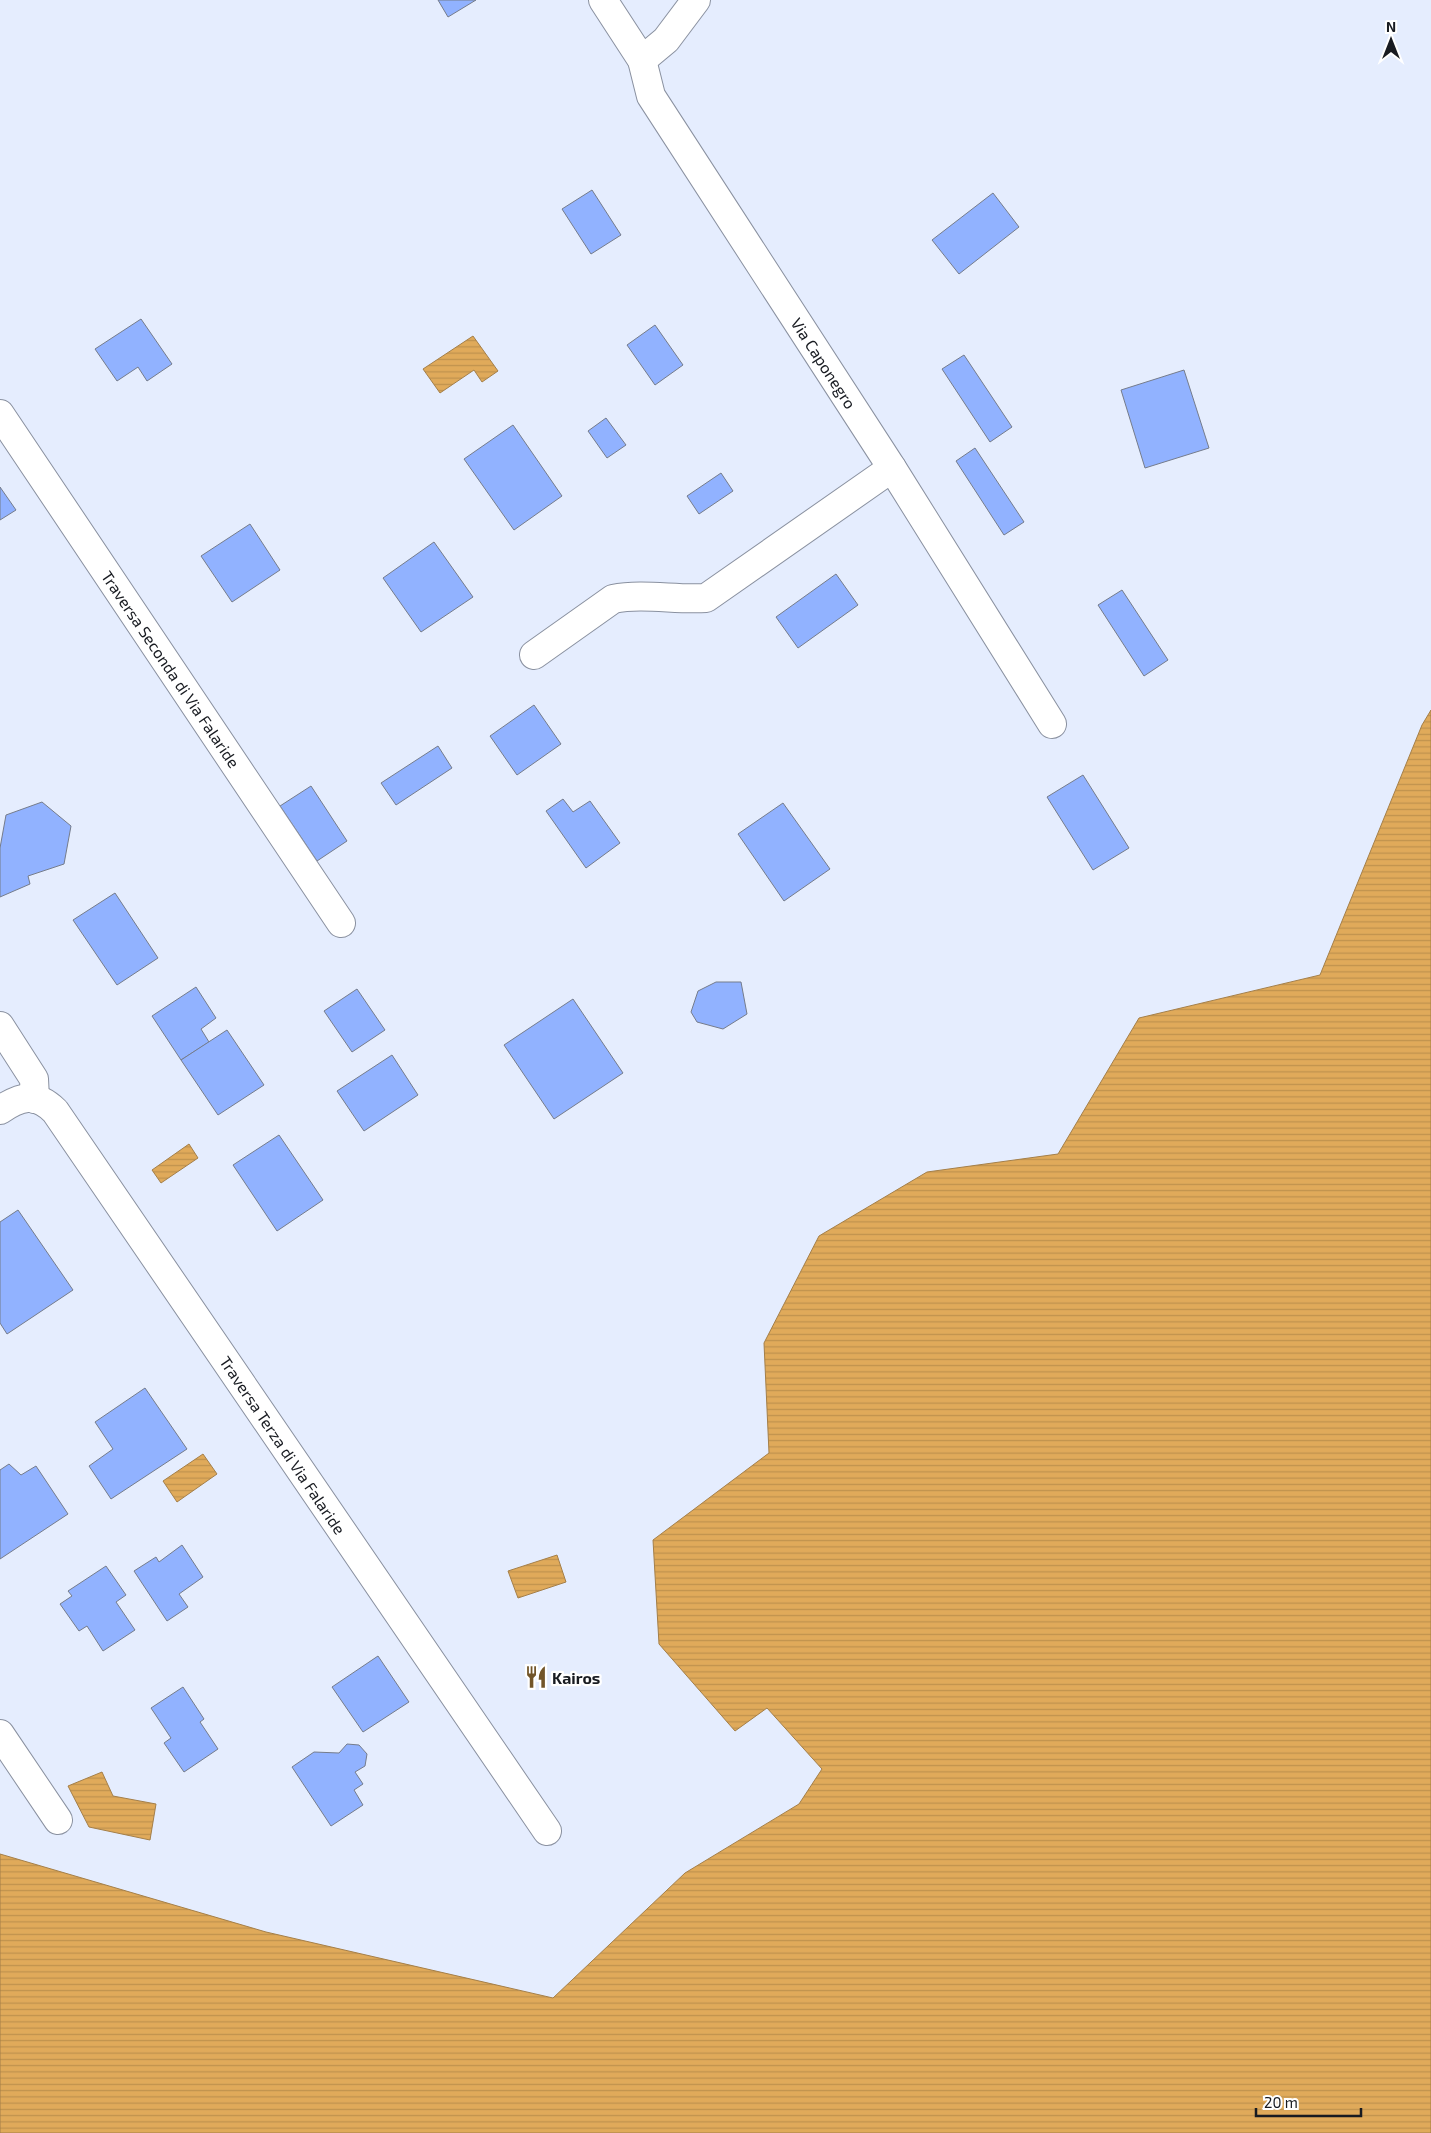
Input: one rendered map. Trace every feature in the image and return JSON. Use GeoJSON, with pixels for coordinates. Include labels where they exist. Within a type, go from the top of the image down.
{"type":"FeatureCollection","features":[{"type":"Feature","properties":{"kind":"street","name":"Via Caponegro"},"geometry":{"type":"LineString","coordinates":[[603,0],[642,60],[651,96],[892,468],[1052,724]]}},
{"type":"Feature","properties":{"kind":"street"},"geometry":{"type":"LineString","coordinates":[[642,60],[666,40],[696,0]]}},
{"type":"Feature","properties":{"kind":"street","name":"Traversa Seconda di Via Falaride"},"geometry":{"type":"LineString","coordinates":[[0,414],[341,923]]}},
{"type":"Feature","properties":{"kind":"street"},"geometry":{"type":"LineString","coordinates":[[534,655],[612,599],[628,596],[685,599],[706,598],[892,468]]}},
{"type":"Feature","properties":{"kind":"street"},"geometry":{"type":"LineString","coordinates":[[0,1026],[34,1079],[35,1098],[24,1097],[0,1110]]}},
{"type":"Feature","properties":{"kind":"street","name":"Traversa Terza di Via Falaride"},"geometry":{"type":"LineString","coordinates":[[35,1098],[45,1102],[55,1111],[547,1831]]}},
{"type":"Feature","properties":{"kind":"street"},"geometry":{"type":"LineString","coordinates":[[0,1734],[58,1820]]}},
{"type":"Feature","properties":{"kind":"shaded area"},"geometry":{"type":"Polygon","coordinates":[[[473,336],[498,371],[482,382],[474,370],[440,393],[423,369],[473,336]]]}},
{"type":"Feature","properties":{"kind":"shaded area"},"geometry":{"type":"Polygon","coordinates":[[[1431,710],[1431,2133],[0,2133],[0,1854],[266,1932],[553,1998],[685,1873],[799,1804],[822,1769],[767,1708],[735,1731],[659,1644],[653,1540],[769,1453],[764,1343],[819,1236],[927,1172],[1058,1154],[1139,1018],[1320,975],[1422,725],[1431,710]]]}},
{"type":"Feature","properties":{"kind":"shaded area"},"geometry":{"type":"Polygon","coordinates":[[[189,1144],[198,1158],[161,1183],[152,1170],[189,1144]]]}},
{"type":"Feature","properties":{"kind":"shaded area"},"geometry":{"type":"Polygon","coordinates":[[[203,1454],[217,1474],[177,1502],[163,1481],[203,1454]]]}},
{"type":"Feature","properties":{"kind":"shaded area"},"geometry":{"type":"Polygon","coordinates":[[[557,1555],[566,1582],[518,1598],[508,1571],[557,1555]]]}},
{"type":"Feature","properties":{"kind":"shaded area"},"geometry":{"type":"Polygon","coordinates":[[[102,1772],[113,1796],[156,1804],[150,1840],[89,1827],[68,1786],[102,1772]]]}},
{"type":"Feature","properties":{"kind":"building"},"geometry":{"type":"Polygon","coordinates":[[[438,0],[476,0],[448,17],[438,0]]]}},
{"type":"Feature","properties":{"kind":"building"},"geometry":{"type":"Polygon","coordinates":[[[592,190],[621,235],[591,254],[562,209],[592,190]]]}},
{"type":"Feature","properties":{"kind":"building"},"geometry":{"type":"Polygon","coordinates":[[[993,193],[1019,227],[959,274],[932,240],[993,193]]]}},
{"type":"Feature","properties":{"kind":"building"},"geometry":{"type":"Polygon","coordinates":[[[141,319],[172,364],[147,381],[138,367],[117,381],[95,349],[141,319]]]}},
{"type":"Feature","properties":{"kind":"building"},"geometry":{"type":"Polygon","coordinates":[[[655,325],[683,365],[655,385],[627,345],[655,325]]]}},
{"type":"Feature","properties":{"kind":"building"},"geometry":{"type":"Polygon","coordinates":[[[964,355],[1012,427],[990,442],[942,369],[964,355]]]}},
{"type":"Feature","properties":{"kind":"building"},"geometry":{"type":"Polygon","coordinates":[[[1184,370],[1209,448],[1145,468],[1121,390],[1184,370]]]}},
{"type":"Feature","properties":{"kind":"building"},"geometry":{"type":"Polygon","coordinates":[[[606,418],[626,445],[607,458],[588,431],[606,418]]]}},
{"type":"Feature","properties":{"kind":"building"},"geometry":{"type":"Polygon","coordinates":[[[513,425],[562,496],[514,530],[464,459],[513,425]]]}},
{"type":"Feature","properties":{"kind":"building"},"geometry":{"type":"Polygon","coordinates":[[[975,448],[1024,522],[1004,535],[956,461],[975,448]]]}},
{"type":"Feature","properties":{"kind":"building"},"geometry":{"type":"Polygon","coordinates":[[[721,473],[733,491],[699,514],[687,496],[721,473]]]}},
{"type":"Feature","properties":{"kind":"building"},"geometry":{"type":"Polygon","coordinates":[[[0,487],[16,510],[0,520],[0,487]]]}},
{"type":"Feature","properties":{"kind":"building"},"geometry":{"type":"Polygon","coordinates":[[[250,524],[280,570],[232,602],[201,556],[250,524]]]}},
{"type":"Feature","properties":{"kind":"building"},"geometry":{"type":"Polygon","coordinates":[[[434,542],[473,597],[421,632],[383,578],[434,542]]]}},
{"type":"Feature","properties":{"kind":"building"},"geometry":{"type":"Polygon","coordinates":[[[836,574],[858,605],[798,648],[776,617],[836,574]]]}},
{"type":"Feature","properties":{"kind":"building"},"geometry":{"type":"Polygon","coordinates":[[[1122,590],[1168,660],[1144,676],[1098,605],[1122,590]]]}},
{"type":"Feature","properties":{"kind":"building"},"geometry":{"type":"Polygon","coordinates":[[[534,705],[561,744],[517,775],[490,736],[534,705]]]}},
{"type":"Feature","properties":{"kind":"building"},"geometry":{"type":"Polygon","coordinates":[[[438,746],[452,768],[396,805],[381,783],[438,746]]]}},
{"type":"Feature","properties":{"kind":"building"},"geometry":{"type":"Polygon","coordinates":[[[1083,775],[1129,848],[1093,870],[1047,797],[1083,775]]]}},
{"type":"Feature","properties":{"kind":"building"},"geometry":{"type":"Polygon","coordinates":[[[311,786],[347,841],[317,861],[280,806],[311,786]]]}},
{"type":"Feature","properties":{"kind":"building"},"geometry":{"type":"Polygon","coordinates":[[[563,799],[573,812],[590,801],[620,843],[586,868],[546,811],[563,799]]]}},
{"type":"Feature","properties":{"kind":"building"},"geometry":{"type":"Polygon","coordinates":[[[42,802],[71,826],[64,864],[28,876],[30,884],[0,897],[0,848],[6,815],[42,802]]]}},
{"type":"Feature","properties":{"kind":"building"},"geometry":{"type":"Polygon","coordinates":[[[783,803],[830,869],[784,901],[738,834],[783,803]]]}},
{"type":"Feature","properties":{"kind":"building"},"geometry":{"type":"Polygon","coordinates":[[[115,893],[158,958],[117,985],[73,920],[115,893]]]}},
{"type":"Feature","properties":{"kind":"building"},"geometry":{"type":"Polygon","coordinates":[[[716,982],[741,982],[747,1014],[723,1029],[697,1022],[691,1012],[698,991],[716,982]]]}},
{"type":"Feature","properties":{"kind":"building"},"geometry":{"type":"Polygon","coordinates":[[[196,987],[216,1018],[201,1029],[209,1042],[181,1060],[152,1016],[196,987]]]}},
{"type":"Feature","properties":{"kind":"building"},"geometry":{"type":"Polygon","coordinates":[[[357,989],[385,1030],[352,1052],[324,1011],[357,989]]]}},
{"type":"Feature","properties":{"kind":"building"},"geometry":{"type":"Polygon","coordinates":[[[573,999],[623,1073],[554,1119],[504,1045],[573,999]]]}},
{"type":"Feature","properties":{"kind":"building"},"geometry":{"type":"Polygon","coordinates":[[[227,1030],[264,1085],[218,1115],[181,1060],[227,1030]]]}},
{"type":"Feature","properties":{"kind":"building"},"geometry":{"type":"Polygon","coordinates":[[[392,1055],[418,1095],[364,1131],[337,1091],[392,1055]]]}},
{"type":"Feature","properties":{"kind":"building"},"geometry":{"type":"Polygon","coordinates":[[[279,1135],[323,1200],[277,1231],[233,1165],[279,1135]]]}},
{"type":"Feature","properties":{"kind":"building"},"geometry":{"type":"Polygon","coordinates":[[[18,1210],[73,1290],[7,1334],[0,1323],[0,1222],[18,1210]]]}},
{"type":"Feature","properties":{"kind":"building"},"geometry":{"type":"Polygon","coordinates":[[[145,1388],[187,1449],[111,1499],[89,1466],[113,1449],[95,1422],[145,1388]]]}},
{"type":"Feature","properties":{"kind":"building"},"geometry":{"type":"Polygon","coordinates":[[[9,1464],[21,1475],[36,1466],[68,1514],[0,1559],[0,1470],[9,1464]]]}},
{"type":"Feature","properties":{"kind":"building"},"geometry":{"type":"Polygon","coordinates":[[[182,1545],[203,1577],[179,1594],[188,1607],[167,1621],[134,1571],[156,1557],[159,1562],[182,1545]]]}},
{"type":"Feature","properties":{"kind":"building"},"geometry":{"type":"Polygon","coordinates":[[[106,1566],[126,1595],[116,1602],[135,1630],[103,1651],[87,1626],[79,1631],[60,1604],[72,1596],[68,1591],[106,1566]]]}},
{"type":"Feature","properties":{"kind":"building"},"geometry":{"type":"Polygon","coordinates":[[[378,1656],[409,1702],[363,1732],[332,1687],[378,1656]]]}},
{"type":"Feature","properties":{"kind":"building"},"geometry":{"type":"Polygon","coordinates":[[[183,1687],[204,1719],[200,1722],[218,1749],[184,1772],[164,1743],[171,1738],[151,1708],[183,1687]]]}},
{"type":"Feature","properties":{"kind":"building"},"geometry":{"type":"Polygon","coordinates":[[[347,1744],[359,1745],[367,1754],[365,1766],[355,1772],[363,1784],[354,1790],[363,1805],[331,1826],[292,1767],[314,1752],[339,1753],[347,1744]]]}},
{"type":"Feature","properties":{"kind":"place","name":"Kairos"},"geometry":{"type":"Point","coordinates":[536,1677]}}]}
